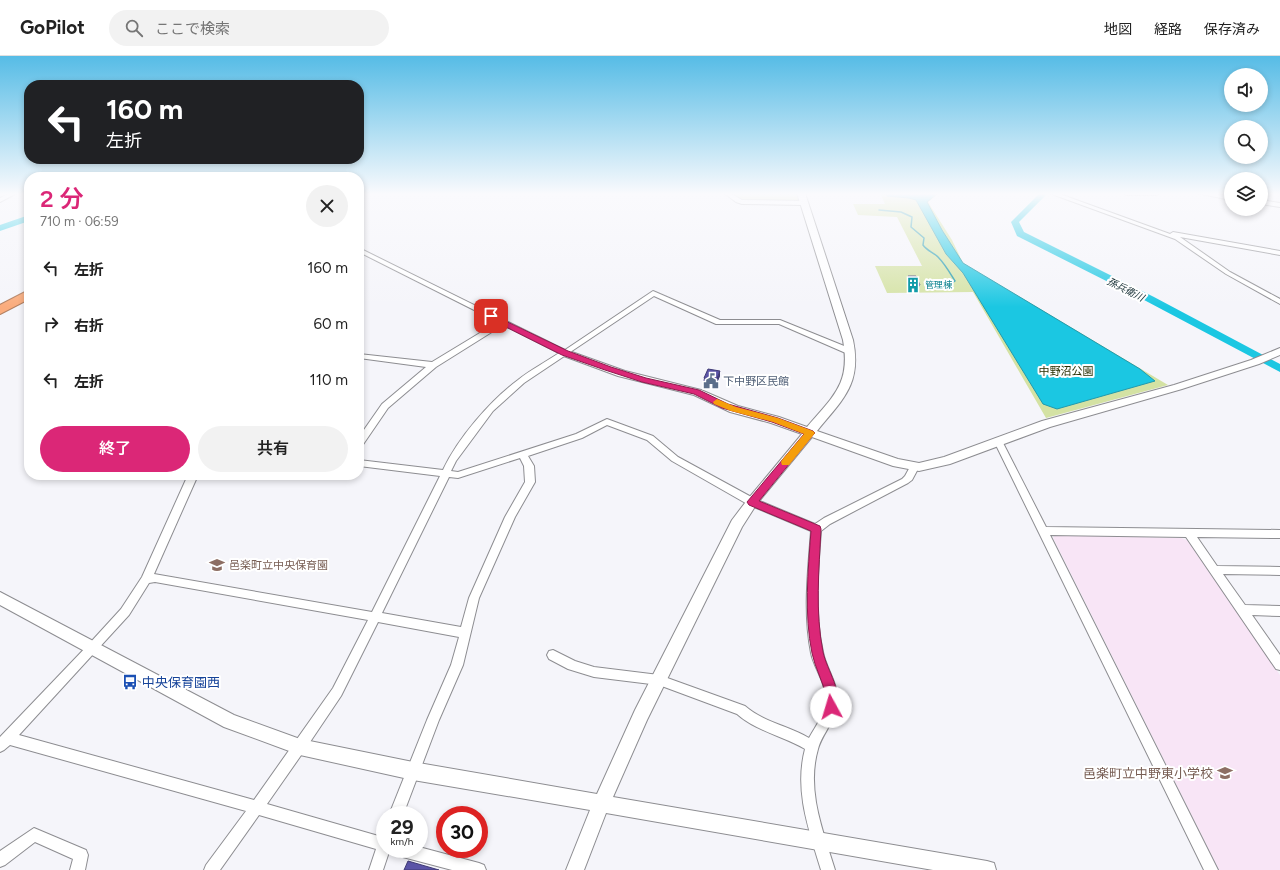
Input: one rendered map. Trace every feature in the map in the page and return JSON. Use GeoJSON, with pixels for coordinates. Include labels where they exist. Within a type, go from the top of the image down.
{"type":"FeatureCollection","features":[{"type":"Feature","properties":{"kind":"highway"},"geometry":{"type":"LineString","coordinates":[[0,310],[24,297]]}},
{"type":"Feature","properties":{"kind":"street"},"geometry":{"type":"LineString","coordinates":[[576,870],[601,804],[640,715],[737,524],[752,502],[842,393],[852,363],[851,352],[813,231]]}},
{"type":"Feature","properties":{"kind":"street"},"geometry":{"type":"LineString","coordinates":[[1159,231],[1280,253]]}},
{"type":"Feature","properties":{"kind":"street"},"geometry":{"type":"LineString","coordinates":[[1166,233],[1186,243],[1228,273],[1280,302]]}},
{"type":"Feature","properties":{"kind":"street"},"geometry":{"type":"LineString","coordinates":[[364,252],[565,353],[622,374],[697,392],[725,406],[775,420],[897,463],[914,467],[925,467],[946,461],[1046,424],[1178,387],[1257,362],[1280,351]]}},
{"type":"Feature","properties":{"kind":"street"},"geometry":{"type":"LineString","coordinates":[[211,870],[300,747],[337,692],[452,460],[495,404],[521,381],[653,293],[719,322],[780,322],[851,352]]}},
{"type":"Feature","properties":{"kind":"street"},"geometry":{"type":"LineString","coordinates":[[364,437],[385,406],[433,365],[503,322]]}},
{"type":"Feature","properties":{"kind":"street"},"geometry":{"type":"LineString","coordinates":[[364,357],[433,365]]}},
{"type":"Feature","properties":{"kind":"street"},"geometry":{"type":"LineString","coordinates":[[364,464],[445,475],[458,475],[579,436],[607,422],[650,438],[675,459],[752,502],[816,529]]}},
{"type":"Feature","properties":{"kind":"street"},"geometry":{"type":"LineString","coordinates":[[998,441],[1211,870]]}},
{"type":"Feature","properties":{"kind":"street"},"geometry":{"type":"LineString","coordinates":[[399,806],[432,720],[457,665],[474,598],[510,517],[530,482],[529,466],[522,454]]}},
{"type":"Feature","properties":{"kind":"street"},"geometry":{"type":"LineString","coordinates":[[816,529],[827,521],[909,478],[914,467]]}},
{"type":"Feature","properties":{"kind":"street"},"geometry":{"type":"LineString","coordinates":[[191,480],[146,579],[125,612],[4,742],[256,807],[376,841]]}},
{"type":"Feature","properties":{"kind":"street"},"geometry":{"type":"LineString","coordinates":[[816,529],[814,564],[814,628],[818,654],[832,697],[831,707],[812,746],[806,772],[808,792],[828,870]]}},
{"type":"Feature","properties":{"kind":"street"},"geometry":{"type":"LineString","coordinates":[[1043,531],[1280,534]]}},
{"type":"Feature","properties":{"kind":"street"},"geometry":{"type":"LineString","coordinates":[[1189,533],[1280,665]]}},
{"type":"Feature","properties":{"kind":"street"},"geometry":{"type":"LineString","coordinates":[[1214,570],[1280,571]]}},
{"type":"Feature","properties":{"kind":"street"},"geometry":{"type":"LineString","coordinates":[[146,579],[155,578],[466,633]]}},
{"type":"Feature","properties":{"kind":"street"},"geometry":{"type":"LineString","coordinates":[[0,598],[230,721],[300,747],[343,758],[413,771],[987,870]]}},
{"type":"Feature","properties":{"kind":"street"},"geometry":{"type":"LineString","coordinates":[[1242,610],[1280,611]]}},
{"type":"Feature","properties":{"kind":"street"},"geometry":{"type":"LineString","coordinates":[[553,655],[572,665],[594,672],[659,680],[741,710],[750,718],[795,736],[812,746]]}},
{"type":"Feature","properties":{"kind":"street"},"geometry":{"type":"LineString","coordinates":[[0,860],[34,835],[81,855],[79,868],[77,870]]}},
{"type":"Feature","properties":{"kind":"street"},"geometry":{"type":"LineString","coordinates":[[428,857],[479,870]]}},
{"type":"Feature","properties":{"kind":"street"},"geometry":{"type":"LineString","coordinates":[[376,870],[380,858]]}},
{"type":"Feature","properties":{"kind":"shaded area","name":"邑楽町立中野東小学校"},"geometry":{"type":"Polygon","coordinates":[[[1055,535],[1181,538],[1187,540],[1280,675],[1280,870],[1219,870],[1053,538],[1055,535]]]}},
{"type":"Feature","properties":{"kind":"green space","name":"中野沼公園"},"geometry":{"type":"Polygon","coordinates":[[[904,231],[946,231],[963,263],[1168,385],[1046,418],[973,292],[887,293],[875,266],[922,266],[904,231]]]}},
{"type":"Feature","properties":{"kind":"water","name":"中野沼公園"},"geometry":{"type":"Polygon","coordinates":[[[933,231],[943,231],[963,263],[1140,369],[1155,381],[1057,409],[1043,404],[963,273],[946,254],[933,231]]]}},
{"type":"Feature","properties":{"kind":"building"},"geometry":{"type":"Polygon","coordinates":[[[908,276],[916,276],[920,285],[912,285],[908,276]]]}},
{"type":"Feature","properties":{"kind":"building"},"geometry":{"type":"Polygon","coordinates":[[[708,369],[720,371],[716,381],[704,378],[708,369]]]}},
{"type":"Feature","properties":{"kind":"building"},"geometry":{"type":"Polygon","coordinates":[[[408,861],[439,870],[404,870],[408,861]]]}},
{"type":"Feature","properties":{"kind":"waterway"},"geometry":{"type":"LineString","coordinates":[[916,231],[924,238],[923,245],[938,257],[945,266],[955,281],[952,283]]}},
{"type":"Feature","properties":{"kind":"waterway","name":"孫兵衛川"},"geometry":{"type":"LineString","coordinates":[[1019,231],[1020,234],[1150,299],[1280,369]]}},
{"type":"Feature","properties":{"kind":"slow traffic"},"geometry":{"type":"LineString","coordinates":[[717,402],[734,409],[775,420],[810,433],[786,462]]}},
{"type":"Feature","properties":{"kind":"place","name":"管理棟"},"geometry":{"type":"Point","coordinates":[913,285]}},
{"type":"Feature","properties":{"kind":"place","name":"下中野区民館"},"geometry":{"type":"Point","coordinates":[711,381]}},
{"type":"Feature","properties":{"kind":"place","name":"邑楽町立中央保育園"},"geometry":{"type":"Point","coordinates":[217,565]}},
{"type":"Feature","properties":{"kind":"place","name":"中央保育園西"},"geometry":{"type":"Point","coordinates":[130,682]}},
{"type":"Feature","properties":{"kind":"place","name":"邑楽町立中野東小学校"},"geometry":{"type":"Point","coordinates":[1225,773]}},
{"type":"Feature","properties":{"kind":"route"},"geometry":{"type":"LineString","coordinates":[[491,316],[565,353],[608,369],[644,380],[697,392],[725,406],[775,420],[810,433],[752,502],[816,529],[814,564],[814,628],[818,654],[832,697],[831,707]]}}]}
